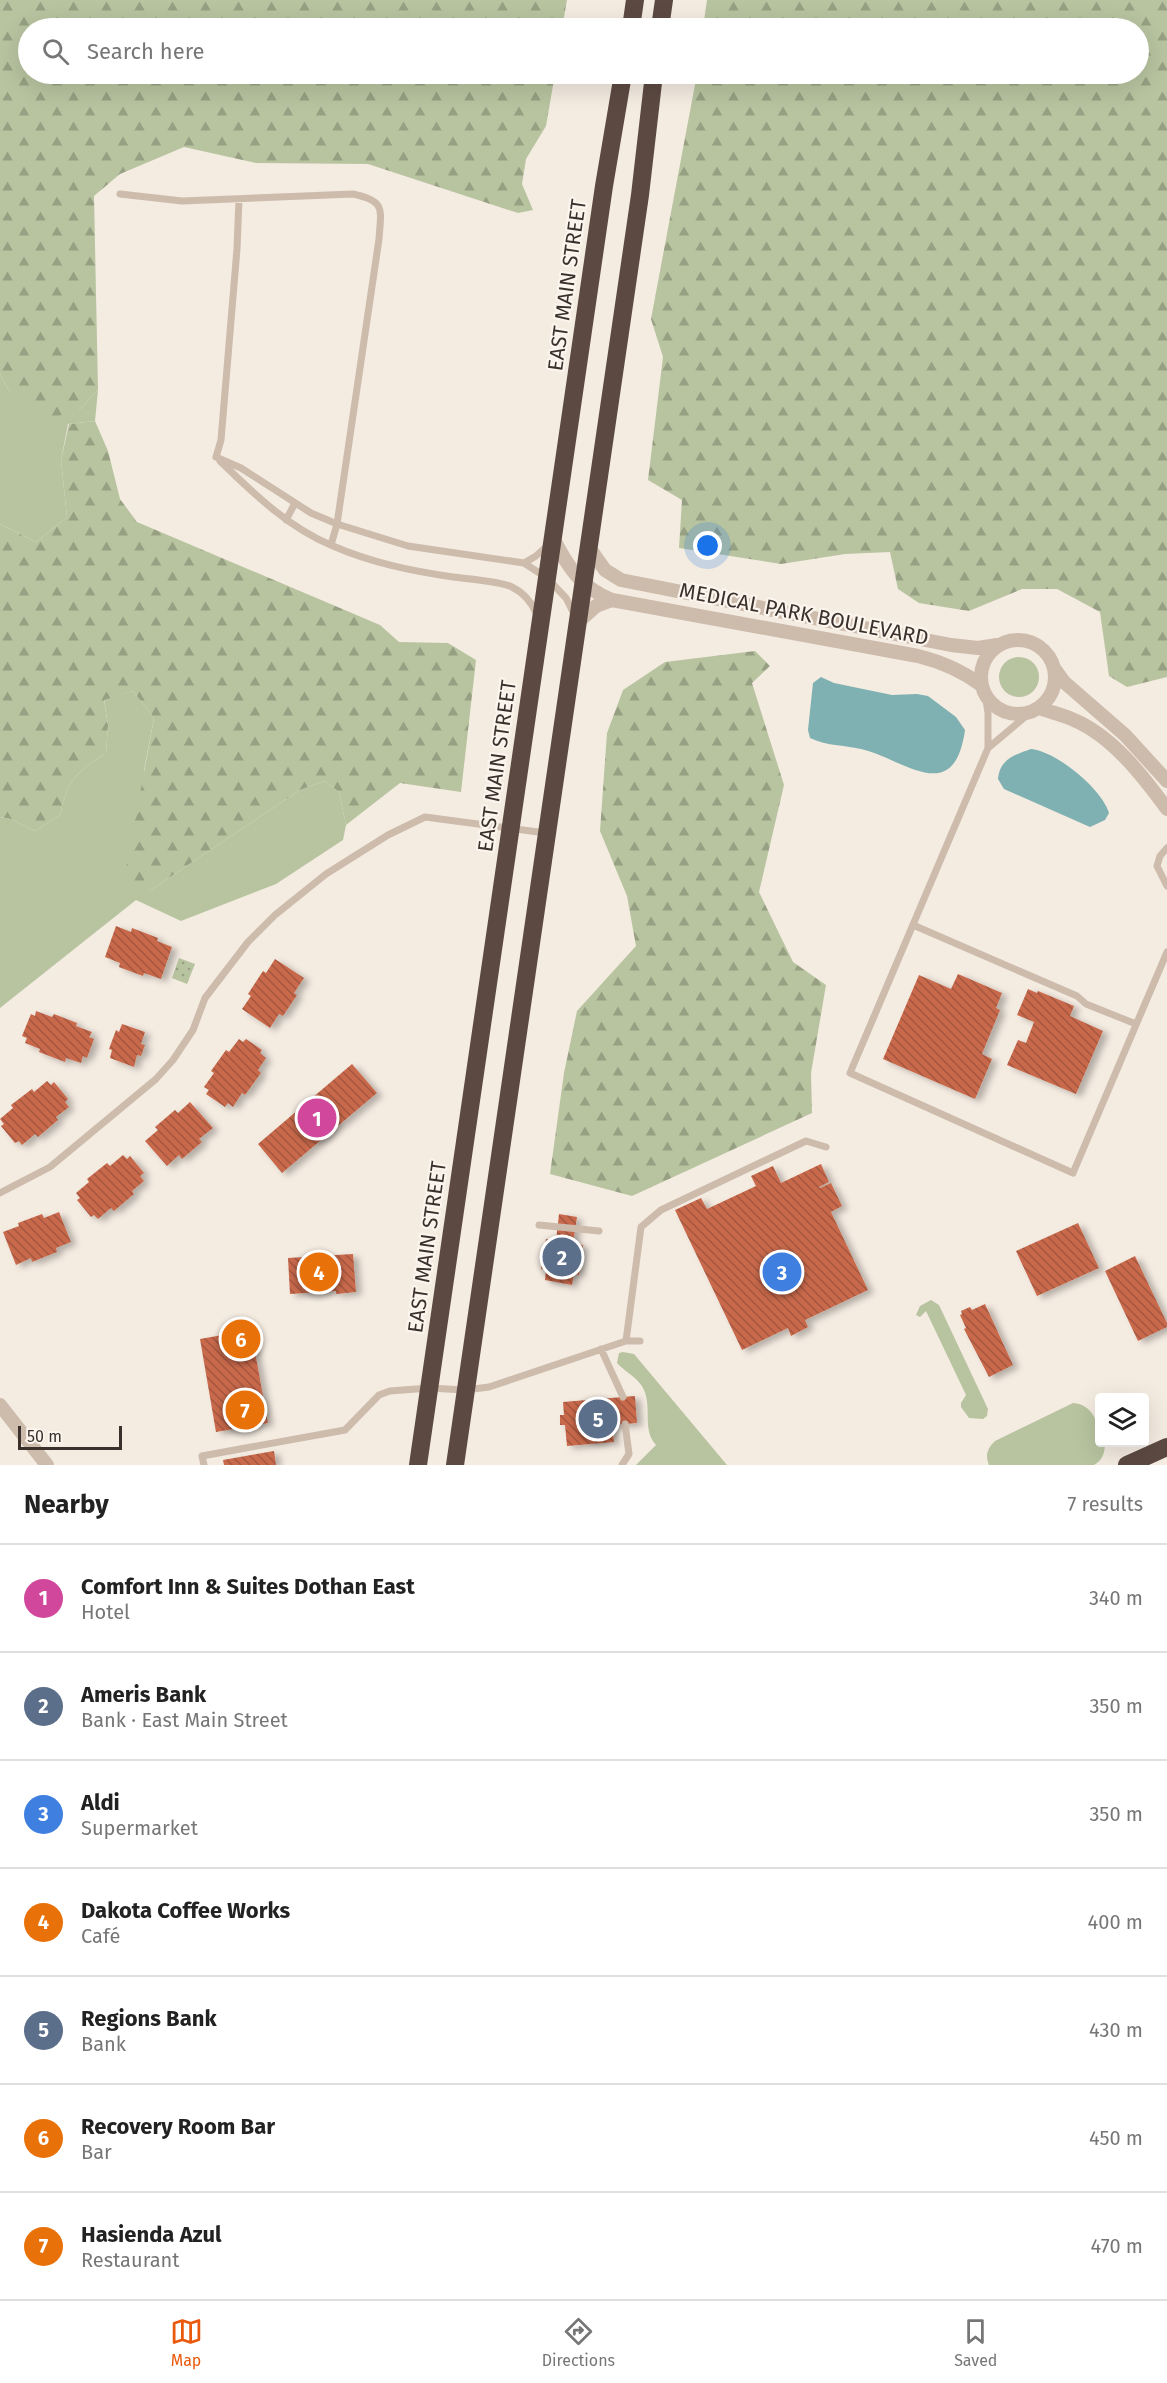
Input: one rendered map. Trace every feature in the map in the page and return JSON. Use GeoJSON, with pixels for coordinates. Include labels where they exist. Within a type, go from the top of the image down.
{"type":"FeatureCollection","features":[{"type":"Feature","properties":{"kind":"highway"},"geometry":{"type":"LineString","coordinates":[[632,18],[635,0]]}},
{"type":"Feature","properties":{"kind":"highway"},"geometry":{"type":"LineString","coordinates":[[661,18],[664,0]]}},
{"type":"Feature","properties":{"kind":"highway","name":"EAST MAIN STREET"},"geometry":{"type":"LineString","coordinates":[[418,1465],[604,186],[621,84]]}},
{"type":"Feature","properties":{"kind":"highway"},"geometry":{"type":"LineString","coordinates":[[455,1465],[640,195],[653,84]]}},
{"type":"Feature","properties":{"kind":"highway"},"geometry":{"type":"LineString","coordinates":[[1134,1464],[1167,1447]]}},
{"type":"Feature","properties":{"kind":"street","name":"MEDICAL PARK BOULEVARD"},"geometry":{"type":"LineString","coordinates":[[553,538],[572,573],[583,584],[612,600],[943,662],[965,673],[983,689]]}},
{"type":"Feature","properties":{"kind":"street","name":"MEDICAL PARK BOULEVARD"},"geometry":{"type":"LineString","coordinates":[[588,546],[605,570],[621,580],[951,645],[978,648],[997,645]]}},
{"type":"Feature","properties":{"kind":"street"},"geometry":{"type":"LineString","coordinates":[[578,622],[596,606],[612,600]]}},
{"type":"Feature","properties":{"kind":"street"},"geometry":{"type":"LineString","coordinates":[[1167,781],[1125,735],[1064,682],[1046,652],[1032,642],[1014,639],[997,645],[990,651],[982,667],[983,689],[989,701],[1013,714],[1035,710],[1075,720],[1104,739],[1131,764],[1167,808]]}},
{"type":"Feature","properties":{"kind":"street"},"geometry":{"type":"LineString","coordinates":[[1035,710],[1046,702],[1054,686],[1054,668]]}},
{"type":"Feature","properties":{"kind":"street"},"geometry":{"type":"LineString","coordinates":[[0,1405],[47,1465]]}},
{"type":"Feature","properties":{"kind":"lane"},"geometry":{"type":"LineString","coordinates":[[120,194],[166,200],[353,194],[371,198],[378,203],[379,239],[337,524],[331,545]]}},
{"type":"Feature","properties":{"kind":"lane"},"geometry":{"type":"LineString","coordinates":[[216,458],[222,428],[237,249],[238,199]]}},
{"type":"Feature","properties":{"kind":"lane"},"geometry":{"type":"LineString","coordinates":[[216,458],[241,468],[311,513],[337,524],[408,546],[524,563],[547,578],[566,598],[578,622]]}},
{"type":"Feature","properties":{"kind":"lane"},"geometry":{"type":"LineString","coordinates":[[216,458],[262,502],[286,520],[331,545],[407,570],[510,585],[525,594],[540,622]]}},
{"type":"Feature","properties":{"kind":"lane"},"geometry":{"type":"LineString","coordinates":[[286,520],[295,503]]}},
{"type":"Feature","properties":{"kind":"lane"},"geometry":{"type":"LineString","coordinates":[[524,563],[545,549],[553,538]]}},
{"type":"Feature","properties":{"kind":"lane"},"geometry":{"type":"LineString","coordinates":[[797,633],[800,616]]}},
{"type":"Feature","properties":{"kind":"lane"},"geometry":{"type":"LineString","coordinates":[[983,689],[988,713],[988,748],[850,1073],[1073,1173],[1167,952]]}},
{"type":"Feature","properties":{"kind":"lane"},"geometry":{"type":"LineString","coordinates":[[988,748],[1035,710]]}},
{"type":"Feature","properties":{"kind":"lane"},"geometry":{"type":"LineString","coordinates":[[0,1193],[50,1167],[156,1078],[173,1060],[193,1030],[205,998],[248,942],[275,915],[326,874],[388,835],[425,817],[546,833]]}},
{"type":"Feature","properties":{"kind":"lane"},"geometry":{"type":"LineString","coordinates":[[1167,848],[1160,856],[1157,866],[1167,886]]}},
{"type":"Feature","properties":{"kind":"lane"},"geometry":{"type":"LineString","coordinates":[[913,925],[1077,996],[1086,1004],[1136,1024]]}},
{"type":"Feature","properties":{"kind":"lane"},"geometry":{"type":"LineString","coordinates":[[626,1341],[641,1227],[661,1210],[806,1141],[826,1147]]}},
{"type":"Feature","properties":{"kind":"lane"},"geometry":{"type":"LineString","coordinates":[[539,1225],[599,1231]]}},
{"type":"Feature","properties":{"kind":"lane"},"geometry":{"type":"LineString","coordinates":[[204,1465],[202,1456],[345,1430],[379,1395],[390,1391],[429,1388],[465,1390],[489,1387],[626,1341],[640,1341]]}},
{"type":"Feature","properties":{"kind":"lane"},"geometry":{"type":"LineString","coordinates":[[601,1349],[623,1397]]}},
{"type":"Feature","properties":{"kind":"lane"},"geometry":{"type":"LineString","coordinates":[[622,1465],[628,1454],[625,1424]]}},
{"type":"Feature","properties":{"kind":"green space"},"geometry":{"type":"Polygon","coordinates":[[[0,0],[567,0],[564,18],[18,18],[18,84],[553,84],[546,126],[526,159],[522,184],[533,210],[518,213],[368,164],[256,163],[184,147],[120,174],[94,196],[98,390],[79,410],[51,418],[9,391],[0,374],[0,0]]]}},
{"type":"Feature","properties":{"kind":"green space"},"geometry":{"type":"Polygon","coordinates":[[[707,0],[1167,0],[1167,677],[1127,687],[1109,676],[1100,612],[1057,589],[1022,589],[969,611],[919,603],[898,589],[890,552],[845,554],[781,564],[679,548],[682,500],[648,480],[663,357],[651,319],[695,84],[1149,84],[1149,18],[704,18],[707,0]]]}},
{"type":"Feature","properties":{"kind":"green space"},"geometry":{"type":"Polygon","coordinates":[[[0,374],[9,391],[79,410],[98,390],[95,421],[68,424],[61,460],[67,517],[36,542],[0,524],[0,374]]]}},
{"type":"Feature","properties":{"kind":"green space"},"geometry":{"type":"Polygon","coordinates":[[[95,421],[108,451],[120,499],[137,522],[380,625],[399,642],[448,643],[476,660],[461,792],[400,783],[346,825],[339,792],[325,781],[300,790],[149,891],[130,889],[126,869],[154,718],[133,691],[104,700],[108,725],[106,753],[74,778],[66,792],[60,815],[35,831],[11,819],[0,817],[0,524],[36,542],[67,517],[61,460],[69,424],[95,421]]]}},
{"type":"Feature","properties":{"kind":"green space"},"geometry":{"type":"Polygon","coordinates":[[[755,651],[770,666],[752,683],[784,785],[759,892],[793,962],[826,985],[811,1073],[812,1113],[632,1196],[550,1174],[564,1073],[577,1011],[636,946],[627,896],[600,831],[607,733],[623,690],[665,662],[755,651]]]}},
{"type":"Feature","properties":{"kind":"green space"},"geometry":{"type":"Polygon","coordinates":[[[1019,657],[1027,658],[1033,663],[1038,669],[1038,685],[1033,691],[1027,696],[1019,697],[1011,696],[1005,691],[1000,685],[999,677],[1000,669],[1005,663],[1011,658],[1019,657]]]}},
{"type":"Feature","properties":{"kind":"green space"},"geometry":{"type":"Polygon","coordinates":[[[133,691],[154,718],[144,770],[149,891],[300,790],[325,781],[339,792],[346,825],[343,840],[276,884],[181,921],[136,900],[0,1008],[0,817],[11,819],[35,831],[60,815],[66,792],[74,778],[106,753],[108,725],[104,699],[133,691]]]}},
{"type":"Feature","properties":{"kind":"green space"},"geometry":{"type":"Polygon","coordinates":[[[179,958],[195,964],[187,984],[172,978],[179,958]]]}},
{"type":"Feature","properties":{"kind":"green space"},"geometry":{"type":"Polygon","coordinates":[[[931,1300],[939,1305],[988,1409],[987,1416],[983,1419],[969,1418],[961,1407],[966,1395],[926,1311],[920,1317],[916,1315],[920,1306],[931,1300]]]}},
{"type":"Feature","properties":{"kind":"green space"},"geometry":{"type":"Polygon","coordinates":[[[619,1353],[634,1354],[727,1465],[636,1465],[656,1445],[649,1433],[644,1390],[636,1379],[617,1363],[619,1353]]]}},
{"type":"Feature","properties":{"kind":"green space"},"geometry":{"type":"Polygon","coordinates":[[[1073,1403],[1086,1407],[1094,1416],[1095,1447],[1105,1447],[1105,1450],[1100,1461],[1094,1465],[989,1465],[988,1452],[995,1441],[1073,1403]]]}},
{"type":"Feature","properties":{"kind":"water"},"geometry":{"type":"Polygon","coordinates":[[[821,677],[834,683],[892,695],[928,696],[956,717],[965,730],[959,754],[950,767],[939,773],[925,772],[861,749],[829,744],[810,738],[808,730],[813,683],[821,677]]]}},
{"type":"Feature","properties":{"kind":"water"},"geometry":{"type":"Polygon","coordinates":[[[1031,749],[1053,756],[1088,783],[1105,803],[1109,813],[1105,820],[1090,827],[1004,789],[998,779],[1005,762],[1031,749]]]}},
{"type":"Feature","properties":{"kind":"building"},"geometry":{"type":"Polygon","coordinates":[[[116,926],[131,932],[132,928],[158,938],[157,941],[172,947],[161,979],[144,973],[143,976],[119,967],[120,963],[105,957],[116,926]]]}},
{"type":"Feature","properties":{"kind":"building"},"geometry":{"type":"Polygon","coordinates":[[[275,959],[304,978],[294,993],[297,995],[283,1016],[279,1014],[270,1028],[242,1009],[251,996],[248,994],[263,971],[266,973],[275,959]]]}},
{"type":"Feature","properties":{"kind":"building"},"geometry":{"type":"Polygon","coordinates":[[[958,974],[1002,993],[996,1008],[1000,1010],[982,1054],[992,1059],[975,1099],[883,1059],[919,975],[951,989],[958,974]]]}},
{"type":"Feature","properties":{"kind":"building"},"geometry":{"type":"Polygon","coordinates":[[[1028,989],[1074,1006],[1070,1016],[1103,1031],[1076,1094],[1007,1065],[1018,1040],[1026,1043],[1034,1022],[1017,1015],[1028,989]]]}},
{"type":"Feature","properties":{"kind":"building"},"geometry":{"type":"Polygon","coordinates":[[[36,1011],[52,1017],[54,1014],[92,1032],[89,1037],[94,1039],[87,1058],[83,1056],[81,1063],[66,1058],[65,1062],[39,1052],[40,1049],[25,1043],[27,1038],[22,1036],[31,1014],[35,1016],[36,1011]]]}},
{"type":"Feature","properties":{"kind":"building"},"geometry":{"type":"Polygon","coordinates":[[[122,1024],[145,1032],[141,1044],[145,1045],[141,1056],[137,1055],[134,1067],[110,1058],[112,1050],[109,1049],[116,1030],[119,1032],[122,1024]]]}},
{"type":"Feature","properties":{"kind":"building"},"geometry":{"type":"Polygon","coordinates":[[[239,1039],[243,1042],[246,1039],[262,1050],[260,1053],[266,1058],[258,1070],[261,1073],[245,1095],[242,1093],[233,1107],[228,1103],[225,1107],[206,1094],[209,1090],[204,1087],[214,1073],[211,1071],[226,1050],[229,1052],[239,1039]]]}},
{"type":"Feature","properties":{"kind":"building"},"geometry":{"type":"Polygon","coordinates":[[[352,1064],[377,1093],[282,1173],[258,1144],[352,1064]]]}},
{"type":"Feature","properties":{"kind":"building"},"geometry":{"type":"Polygon","coordinates":[[[47,1081],[51,1085],[54,1082],[68,1099],[65,1102],[69,1107],[56,1117],[58,1120],[38,1137],[35,1134],[22,1145],[19,1141],[15,1143],[1,1126],[4,1124],[0,1119],[13,1108],[11,1105],[32,1089],[34,1092],[47,1081]]]}},
{"type":"Feature","properties":{"kind":"building"},"geometry":{"type":"Polygon","coordinates":[[[190,1102],[213,1128],[199,1139],[202,1142],[182,1159],[179,1155],[167,1166],[145,1141],[158,1130],[155,1127],[175,1110],[178,1113],[190,1102]]]}},
{"type":"Feature","properties":{"kind":"building"},"geometry":{"type":"Polygon","coordinates":[[[123,1155],[127,1159],[130,1156],[144,1173],[140,1176],[144,1181],[132,1191],[134,1194],[114,1211],[111,1208],[98,1219],[94,1215],[91,1217],[77,1200],[80,1198],[76,1193],[89,1182],[87,1179],[107,1163],[110,1166],[123,1155]]]}},
{"type":"Feature","properties":{"kind":"building"},"geometry":{"type":"Polygon","coordinates":[[[821,1164],[829,1182],[819,1187],[831,1183],[842,1206],[831,1212],[868,1290],[805,1320],[808,1327],[791,1336],[788,1328],[742,1350],[675,1210],[701,1198],[707,1209],[756,1186],[751,1176],[773,1166],[781,1183],[821,1164]]]}},
{"type":"Feature","properties":{"kind":"building"},"geometry":{"type":"Polygon","coordinates":[[[59,1212],[71,1242],[56,1248],[57,1252],[32,1262],[31,1258],[16,1265],[3,1232],[19,1226],[18,1223],[42,1214],[44,1218],[59,1212]]]}},
{"type":"Feature","properties":{"kind":"building"},"geometry":{"type":"Polygon","coordinates":[[[559,1214],[577,1217],[573,1243],[583,1245],[579,1275],[574,1274],[572,1285],[545,1280],[546,1270],[541,1269],[546,1239],[556,1241],[559,1214]]]}},
{"type":"Feature","properties":{"kind":"building"},"geometry":{"type":"Polygon","coordinates":[[[1078,1223],[1099,1268],[1037,1296],[1016,1251],[1078,1223]]]}},
{"type":"Feature","properties":{"kind":"building"},"geometry":{"type":"Polygon","coordinates":[[[353,1254],[356,1292],[290,1294],[288,1258],[353,1254]]]}},
{"type":"Feature","properties":{"kind":"building"},"geometry":{"type":"Polygon","coordinates":[[[1135,1256],[1167,1323],[1167,1327],[1138,1341],[1105,1271],[1135,1256]]]}},
{"type":"Feature","properties":{"kind":"building"},"geometry":{"type":"Polygon","coordinates":[[[985,1304],[1013,1365],[989,1377],[964,1329],[966,1328],[960,1315],[961,1311],[970,1307],[972,1310],[985,1304]]]}},
{"type":"Feature","properties":{"kind":"building"},"geometry":{"type":"Polygon","coordinates":[[[251,1330],[268,1423],[216,1432],[200,1339],[251,1330]]]}},
{"type":"Feature","properties":{"kind":"building"},"geometry":{"type":"Polygon","coordinates":[[[635,1396],[637,1423],[612,1425],[614,1442],[567,1446],[565,1425],[560,1425],[560,1415],[564,1415],[563,1402],[635,1396]]]}},
{"type":"Feature","properties":{"kind":"building"},"geometry":{"type":"Polygon","coordinates":[[[274,1451],[276,1465],[224,1465],[223,1460],[274,1451]]]}},
{"type":"Feature","properties":{"kind":"place","name":"Comfort Inn & Suites Dothan East"},"geometry":{"type":"Point","coordinates":[317,1118]}},
{"type":"Feature","properties":{"kind":"place","name":"Ameris Bank"},"geometry":{"type":"Point","coordinates":[562,1257]}},
{"type":"Feature","properties":{"kind":"place","name":"Dakota Coffee Works"},"geometry":{"type":"Point","coordinates":[319,1272]}},
{"type":"Feature","properties":{"kind":"place","name":"Aldi"},"geometry":{"type":"Point","coordinates":[782,1272]}},
{"type":"Feature","properties":{"kind":"place","name":"Recovery Room Bar"},"geometry":{"type":"Point","coordinates":[241,1339]}},
{"type":"Feature","properties":{"kind":"place","name":"Hasienda Azul"},"geometry":{"type":"Point","coordinates":[245,1410]}},
{"type":"Feature","properties":{"kind":"place","name":"Regions Bank"},"geometry":{"type":"Point","coordinates":[598,1419]}}]}
